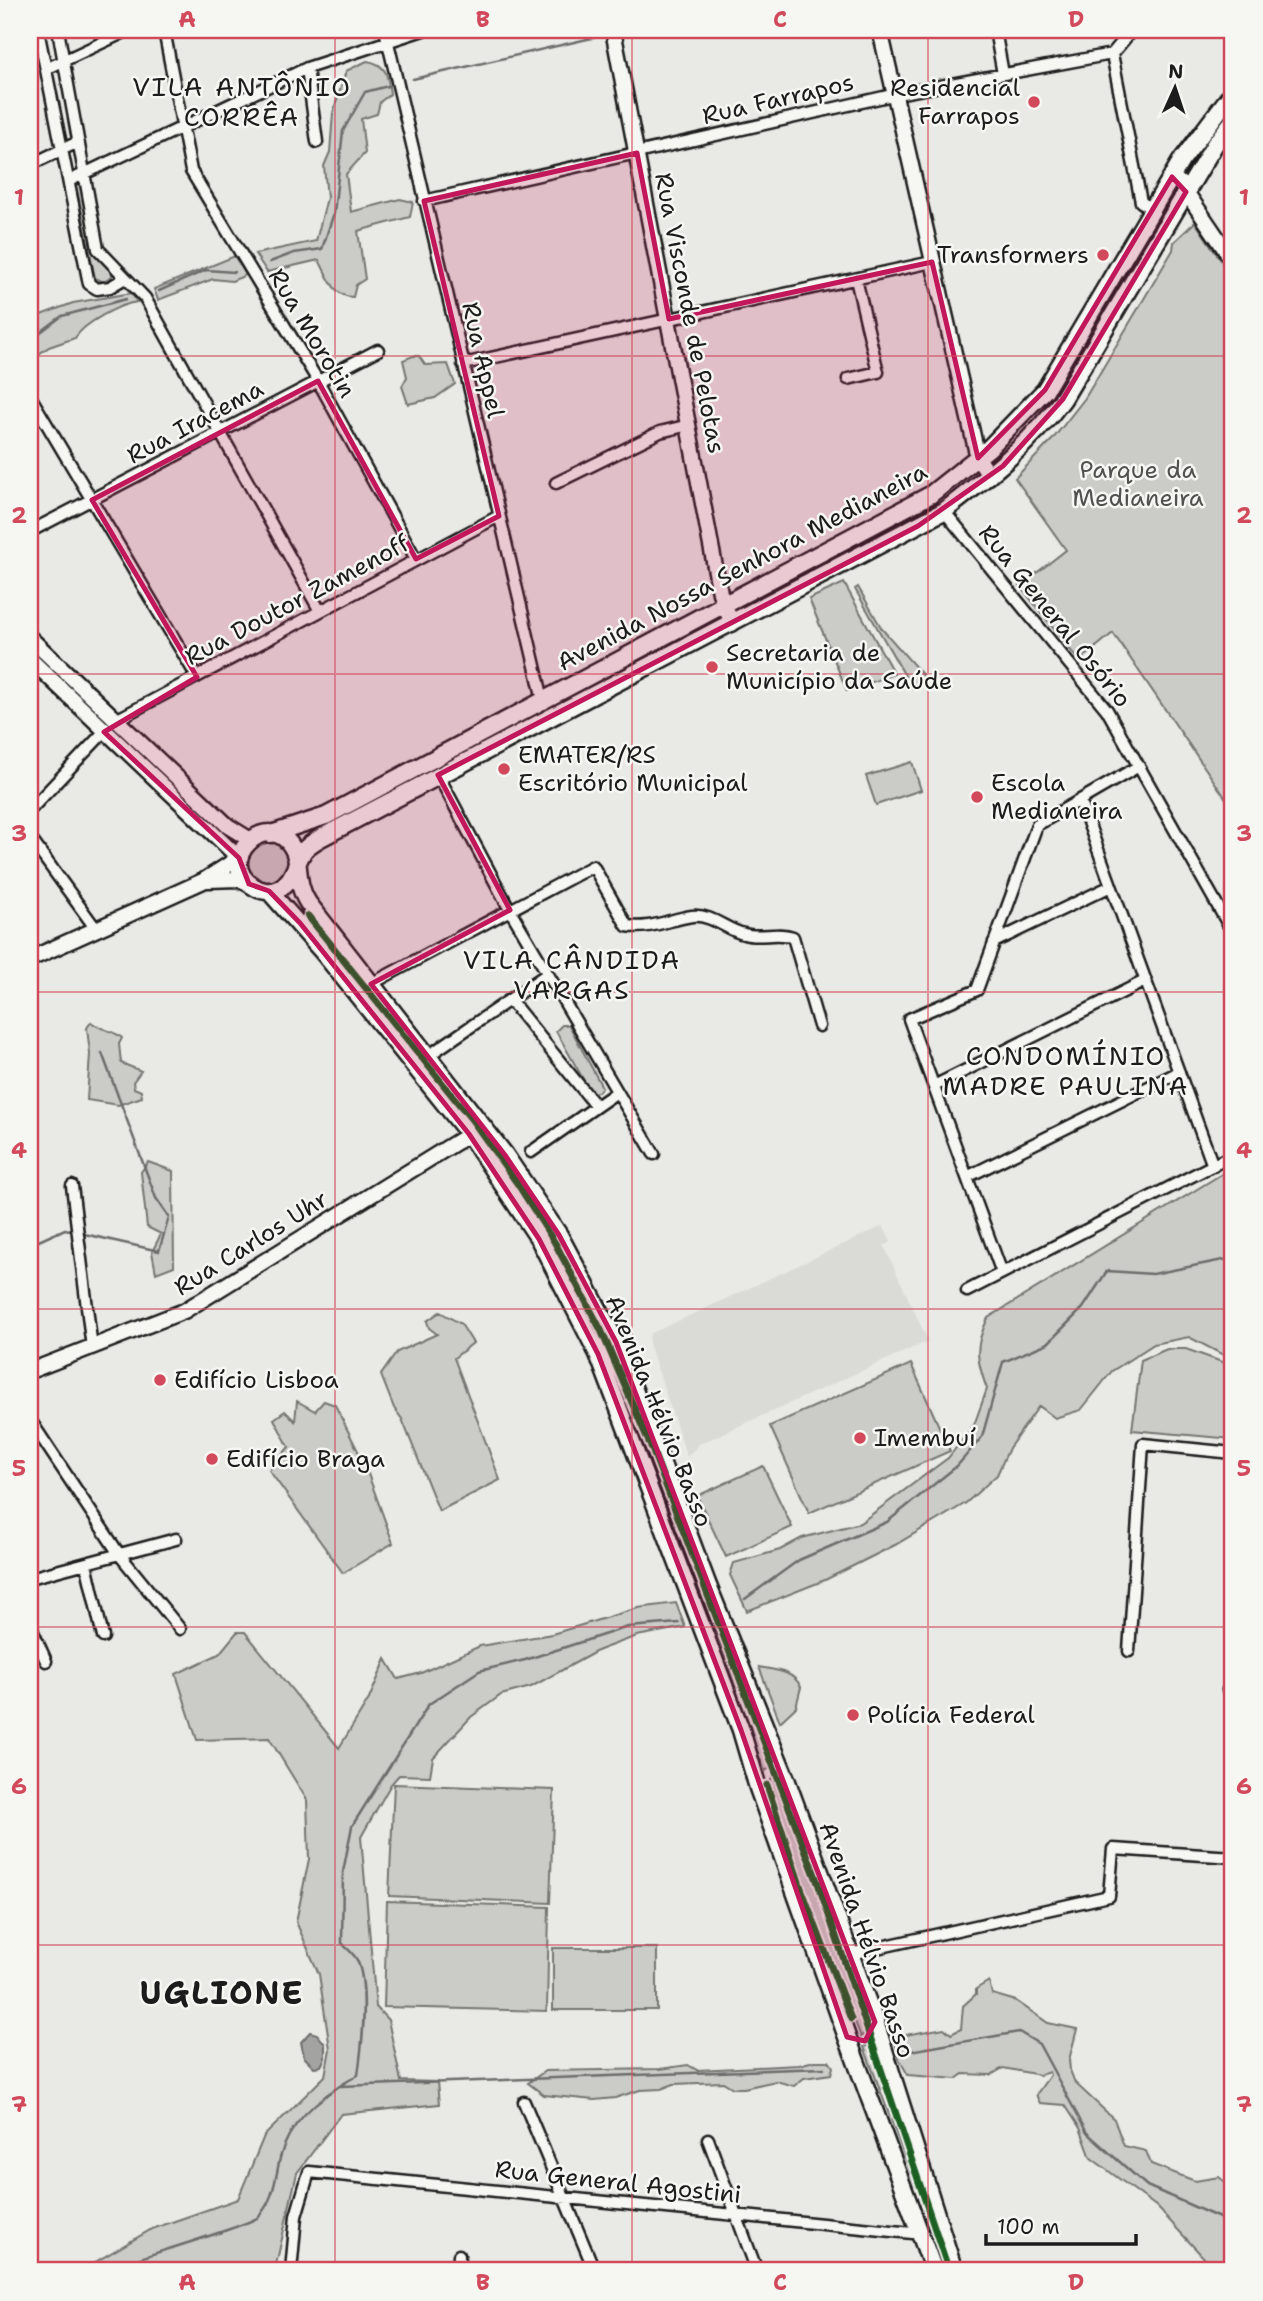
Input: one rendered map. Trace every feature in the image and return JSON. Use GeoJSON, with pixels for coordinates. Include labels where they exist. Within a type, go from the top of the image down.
{"type":"FeatureCollection","features":[{"type":"Feature","properties":{"kind":"main road","name":"Avenida Nossa Senhora Medianeira"},"geometry":{"type":"LineString","coordinates":[[271,834],[326,816],[930,495],[978,458],[1026,413],[1045,390],[1172,177],[1202,131],[1233,92]]}},
{"type":"Feature","properties":{"kind":"main road","name":"Avenida Nossa Senhora Medianeira"},"geometry":{"type":"LineString","coordinates":[[297,868],[305,850],[315,841],[944,511],[990,476],[1044,425],[1063,399],[1186,192],[1233,121]]}},
{"type":"Feature","properties":{"kind":"main road"},"geometry":{"type":"LineString","coordinates":[[930,495],[944,511]]}},
{"type":"Feature","properties":{"kind":"main road"},"geometry":{"type":"LineString","coordinates":[[429,759],[438,775]]}},
{"type":"Feature","properties":{"kind":"main road"},"geometry":{"type":"LineString","coordinates":[[271,834],[283,838],[292,846],[297,868],[286,884],[269,891],[249,884],[242,874],[239,858],[249,839],[271,834]]}},
{"type":"Feature","properties":{"kind":"main road","name":"Avenida Hélvio Basso"},"geometry":{"type":"LineString","coordinates":[[297,868],[298,884],[304,897],[428,1056],[476,1130],[539,1239],[598,1354],[741,1730],[758,1788],[934,2271]]}},
{"type":"Feature","properties":{"kind":"main road","name":"Avenida Hélvio Basso"},"geometry":{"type":"LineString","coordinates":[[269,891],[476,1130],[559,1235],[616,1342],[708,1586],[786,1779],[875,2022],[954,2271]]}},
{"type":"Feature","properties":{"kind":"main road"},"geometry":{"type":"LineString","coordinates":[[758,1788],[770,1774],[786,1779]]}},
{"type":"Feature","properties":{"kind":"main road"},"geometry":{"type":"LineString","coordinates":[[847,2037],[865,2041],[875,2022]]}},
{"type":"Feature","properties":{"kind":"street"},"geometry":{"type":"LineString","coordinates":[[38,30],[89,284],[97,289],[110,287],[125,278]]}},
{"type":"Feature","properties":{"kind":"street"},"geometry":{"type":"LineString","coordinates":[[58,30],[98,249],[145,298],[320,611]]}},
{"type":"Feature","properties":{"kind":"street"},"geometry":{"type":"LineString","coordinates":[[46,69],[129,30]]}},
{"type":"Feature","properties":{"kind":"street","name":"Rua Morotin"},"geometry":{"type":"LineString","coordinates":[[164,30],[191,171],[318,381],[416,559]]}},
{"type":"Feature","properties":{"kind":"street"},"geometry":{"type":"LineString","coordinates":[[69,181],[183,124],[307,68],[386,35],[423,30]]}},
{"type":"Feature","properties":{"kind":"street","name":"Rua Visconde de Pelotas"},"geometry":{"type":"LineString","coordinates":[[613,30],[689,425],[725,604],[732,624]]}},
{"type":"Feature","properties":{"kind":"street"},"geometry":{"type":"LineString","coordinates":[[880,30],[897,94],[932,262],[978,458],[990,476]]}},
{"type":"Feature","properties":{"kind":"street"},"geometry":{"type":"LineString","coordinates":[[995,30],[1003,74]]}},
{"type":"Feature","properties":{"kind":"street"},"geometry":{"type":"LineString","coordinates":[[1132,30],[1112,54],[1141,202],[1153,209]]}},
{"type":"Feature","properties":{"kind":"street","name":"Rua Appel"},"geometry":{"type":"LineString","coordinates":[[386,35],[542,699],[549,718]]}},
{"type":"Feature","properties":{"kind":"street","name":"Rua Farrapos"},"geometry":{"type":"LineString","coordinates":[[424,201],[897,94],[1112,54]]}},
{"type":"Feature","properties":{"kind":"street"},"geometry":{"type":"LineString","coordinates":[[307,68],[317,142]]}},
{"type":"Feature","properties":{"kind":"street"},"geometry":{"type":"LineString","coordinates":[[30,165],[78,142]]}},
{"type":"Feature","properties":{"kind":"street"},"geometry":{"type":"LineString","coordinates":[[1172,177],[1186,192],[1233,261]]}},
{"type":"Feature","properties":{"kind":"street"},"geometry":{"type":"LineString","coordinates":[[463,364],[932,262]]}},
{"type":"Feature","properties":{"kind":"street"},"geometry":{"type":"LineString","coordinates":[[848,379],[878,372],[856,279]]}},
{"type":"Feature","properties":{"kind":"street","name":"Rua Iracema"},"geometry":{"type":"LineString","coordinates":[[32,531],[378,350]]}},
{"type":"Feature","properties":{"kind":"street"},"geometry":{"type":"LineString","coordinates":[[30,396],[197,677]]}},
{"type":"Feature","properties":{"kind":"street"},"geometry":{"type":"LineString","coordinates":[[556,483],[660,432],[689,425]]}},
{"type":"Feature","properties":{"kind":"street","name":"Rua General Osório"},"geometry":{"type":"LineString","coordinates":[[944,511],[1107,710],[1233,933]]}},
{"type":"Feature","properties":{"kind":"street","name":"Rua Doutor Zamenoff"},"geometry":{"type":"LineString","coordinates":[[114,721],[499,516]]}},
{"type":"Feature","properties":{"kind":"street"},"geometry":{"type":"LineString","coordinates":[[30,638],[114,721],[228,826],[249,839]]}},
{"type":"Feature","properties":{"kind":"street"},"geometry":{"type":"LineString","coordinates":[[30,659],[239,858],[203,881],[30,959]]}},
{"type":"Feature","properties":{"kind":"street"},"geometry":{"type":"LineString","coordinates":[[30,810],[114,721]]}},
{"type":"Feature","properties":{"kind":"street"},"geometry":{"type":"LineString","coordinates":[[1002,1273],[909,1019],[977,990],[1037,825],[1139,766]]}},
{"type":"Feature","properties":{"kind":"street"},"geometry":{"type":"LineString","coordinates":[[438,775],[510,910],[654,1154]]}},
{"type":"Feature","properties":{"kind":"street"},"geometry":{"type":"LineString","coordinates":[[1080,800],[1213,1166]]}},
{"type":"Feature","properties":{"kind":"street"},"geometry":{"type":"LineString","coordinates":[[30,838],[96,929]]}},
{"type":"Feature","properties":{"kind":"street"},"geometry":{"type":"LineString","coordinates":[[371,984],[593,866],[627,926],[641,929],[695,916],[707,917],[745,934],[784,934],[793,937],[819,1026]]}},
{"type":"Feature","properties":{"kind":"street"},"geometry":{"type":"LineString","coordinates":[[203,881],[238,879],[249,884]]}},
{"type":"Feature","properties":{"kind":"street"},"geometry":{"type":"LineString","coordinates":[[994,942],[1111,886]]}},
{"type":"Feature","properties":{"kind":"street"},"geometry":{"type":"LineString","coordinates":[[428,1056],[547,974]]}},
{"type":"Feature","properties":{"kind":"street"},"geometry":{"type":"LineString","coordinates":[[934,1086],[1145,981]]}},
{"type":"Feature","properties":{"kind":"street"},"geometry":{"type":"LineString","coordinates":[[510,1000],[596,1106]]}},
{"type":"Feature","properties":{"kind":"street"},"geometry":{"type":"LineString","coordinates":[[967,1177],[1179,1072]]}},
{"type":"Feature","properties":{"kind":"street"},"geometry":{"type":"LineString","coordinates":[[531,1152],[617,1092]]}},
{"type":"Feature","properties":{"kind":"street","name":"Rua Carlos Uhr"},"geometry":{"type":"LineString","coordinates":[[30,1371],[184,1311],[476,1130]]}},
{"type":"Feature","properties":{"kind":"street"},"geometry":{"type":"LineString","coordinates":[[967,1291],[1233,1155]]}},
{"type":"Feature","properties":{"kind":"street"},"geometry":{"type":"LineString","coordinates":[[72,1186],[92,1348]]}},
{"type":"Feature","properties":{"kind":"street"},"geometry":{"type":"LineString","coordinates":[[30,1419],[119,1554],[180,1629]]}},
{"type":"Feature","properties":{"kind":"street"},"geometry":{"type":"LineString","coordinates":[[1129,1651],[1143,1444],[1233,1453]]}},
{"type":"Feature","properties":{"kind":"street"},"geometry":{"type":"LineString","coordinates":[[30,1578],[176,1539]]}},
{"type":"Feature","properties":{"kind":"street"},"geometry":{"type":"LineString","coordinates":[[86,1563],[103,1637]]}},
{"type":"Feature","properties":{"kind":"street"},"geometry":{"type":"LineString","coordinates":[[30,1625],[47,1661]]}},
{"type":"Feature","properties":{"kind":"street"},"geometry":{"type":"LineString","coordinates":[[850,1954],[1108,1896],[1113,1849],[1233,1857]]}},
{"type":"Feature","properties":{"kind":"street"},"geometry":{"type":"LineString","coordinates":[[524,2102],[591,2262],[591,2271]]}},
{"type":"Feature","properties":{"kind":"street"},"geometry":{"type":"LineString","coordinates":[[708,2139],[757,2271]]}},
{"type":"Feature","properties":{"kind":"street","name":"Rua General Agostini"},"geometry":{"type":"LineString","coordinates":[[291,2271],[296,2216],[309,2172],[922,2234]]}},
{"type":"Feature","properties":{"kind":"street"},"geometry":{"type":"LineString","coordinates":[[458,2271],[459,2255]]}},
{"type":"Feature","properties":{"kind":"highlighted area"},"geometry":{"type":"Polygon","coordinates":[[[637,153],[669,319],[932,262],[978,458],[1045,390],[1172,177],[1180,183],[1186,192],[1063,399],[1003,466],[918,526],[438,775],[510,910],[371,984],[505,1155],[559,1235],[616,1342],[875,2022],[865,2041],[847,2037],[741,1730],[598,1354],[539,1239],[469,1134],[300,923],[269,891],[249,884],[239,858],[104,732],[197,677],[92,500],[318,381],[416,559],[499,516],[424,201],[637,153]]]}},
{"type":"Feature","properties":{"kind":"shaded area"},"geometry":{"type":"Polygon","coordinates":[[[883,1226],[891,1242],[884,1246],[928,1341],[699,1444],[687,1457],[649,1343],[650,1334],[883,1226]]]}},
{"type":"Feature","properties":{"kind":"shaded area"},"geometry":{"type":"Polygon","coordinates":[[[310,2032],[317,2034],[325,2044],[325,2058],[321,2066],[314,2067],[304,2057],[301,2042],[310,2032]]]}},
{"type":"Feature","properties":{"kind":"green space"},"geometry":{"type":"Polygon","coordinates":[[[367,61],[383,68],[390,94],[380,102],[377,114],[361,119],[365,153],[346,174],[351,212],[400,199],[413,202],[410,217],[358,231],[365,279],[356,285],[353,297],[336,289],[319,260],[267,272],[255,254],[316,241],[327,198],[324,166],[330,152],[333,113],[346,71],[367,61]]]}},
{"type":"Feature","properties":{"kind":"green space"},"geometry":{"type":"Polygon","coordinates":[[[80,184],[93,248],[113,275],[104,282],[95,278],[76,185],[80,184]]]}},
{"type":"Feature","properties":{"kind":"green space"},"geometry":{"type":"Polygon","coordinates":[[[1175,187],[1177,192],[1091,339],[1090,335],[1104,310],[1103,305],[1170,189],[1175,187]]]}},
{"type":"Feature","properties":{"kind":"green space","name":"Parque da Medianeira"},"geometry":{"type":"Polygon","coordinates":[[[1195,222],[1233,278],[1233,809],[1113,633],[1079,661],[1020,586],[1066,550],[1015,478],[1052,440],[1085,398],[1173,250],[1174,242],[1195,222]]]}},
{"type":"Feature","properties":{"kind":"green space"},"geometry":{"type":"Polygon","coordinates":[[[235,256],[246,275],[232,281],[213,279],[158,300],[154,289],[235,256]]]}},
{"type":"Feature","properties":{"kind":"green space"},"geometry":{"type":"Polygon","coordinates":[[[131,293],[137,302],[103,315],[86,326],[75,338],[49,347],[30,360],[30,319],[73,303],[131,293]]]}},
{"type":"Feature","properties":{"kind":"green space"},"geometry":{"type":"Polygon","coordinates":[[[419,356],[425,365],[448,364],[455,384],[435,398],[408,404],[402,386],[407,377],[403,360],[419,356]]]}},
{"type":"Feature","properties":{"kind":"green space"},"geometry":{"type":"Polygon","coordinates":[[[1073,356],[1077,356],[1078,361],[1038,418],[1013,447],[991,461],[991,457],[1036,409],[1073,356]]]}},
{"type":"Feature","properties":{"kind":"green space"},"geometry":{"type":"Polygon","coordinates":[[[844,583],[894,674],[847,691],[809,599],[844,583]]]}},
{"type":"Feature","properties":{"kind":"green space"},"geometry":{"type":"Polygon","coordinates":[[[858,587],[882,629],[926,679],[912,688],[855,589],[858,587]]]}},
{"type":"Feature","properties":{"kind":"green space"},"geometry":{"type":"Polygon","coordinates":[[[720,614],[725,618],[556,706],[553,699],[720,614]]]}},
{"type":"Feature","properties":{"kind":"green space"},"geometry":{"type":"Polygon","coordinates":[[[912,762],[921,790],[876,805],[866,776],[912,762]]]}},
{"type":"Feature","properties":{"kind":"green space"},"geometry":{"type":"Polygon","coordinates":[[[267,841],[282,847],[288,862],[282,877],[267,883],[252,877],[246,862],[252,847],[267,841]]]}},
{"type":"Feature","properties":{"kind":"green space"},"geometry":{"type":"Polygon","coordinates":[[[91,1022],[122,1038],[119,1044],[121,1063],[141,1071],[133,1082],[134,1088],[141,1091],[142,1097],[118,1105],[87,1100],[90,1054],[87,1028],[91,1022]]]}},
{"type":"Feature","properties":{"kind":"green space"},"geometry":{"type":"Polygon","coordinates":[[[562,1025],[569,1025],[602,1087],[598,1092],[591,1093],[556,1031],[562,1025]]]}},
{"type":"Feature","properties":{"kind":"green space"},"geometry":{"type":"Polygon","coordinates":[[[148,1162],[173,1171],[174,1266],[156,1273],[152,1252],[161,1234],[147,1227],[141,1172],[148,1162]]]}},
{"type":"Feature","properties":{"kind":"green space"},"geometry":{"type":"Polygon","coordinates":[[[502,1165],[548,1234],[623,1381],[684,1535],[770,1768],[765,1771],[678,1526],[628,1401],[570,1280],[500,1167],[502,1165]]]}},
{"type":"Feature","properties":{"kind":"green space"},"geometry":{"type":"Polygon","coordinates":[[[1233,1167],[1233,1360],[1189,1337],[1154,1344],[1112,1371],[1081,1410],[1055,1418],[1039,1406],[1009,1448],[997,1475],[966,1503],[895,1545],[825,1580],[747,1611],[730,1575],[734,1563],[780,1550],[802,1538],[860,1523],[948,1458],[974,1425],[987,1389],[978,1353],[980,1337],[988,1318],[1233,1167]]]}},
{"type":"Feature","properties":{"kind":"green space"},"geometry":{"type":"Polygon","coordinates":[[[440,1312],[461,1324],[473,1343],[454,1358],[500,1480],[439,1511],[381,1375],[397,1352],[437,1334],[429,1328],[427,1321],[440,1312]]]}},
{"type":"Feature","properties":{"kind":"green space"},"geometry":{"type":"Polygon","coordinates":[[[1167,1349],[1186,1349],[1233,1366],[1233,1439],[1132,1430],[1141,1360],[1167,1349]]]}},
{"type":"Feature","properties":{"kind":"green space","name":"Imembuí"},"geometry":{"type":"Polygon","coordinates":[[[911,1364],[950,1451],[809,1513],[770,1426],[911,1364]]]}},
{"type":"Feature","properties":{"kind":"green space"},"geometry":{"type":"Polygon","coordinates":[[[297,1401],[315,1411],[324,1401],[335,1405],[364,1463],[393,1543],[343,1573],[269,1470],[289,1447],[274,1419],[285,1411],[295,1421],[297,1401]]]}},
{"type":"Feature","properties":{"kind":"green space"},"geometry":{"type":"Polygon","coordinates":[[[763,1466],[792,1527],[726,1557],[697,1496],[763,1466]]]}},
{"type":"Feature","properties":{"kind":"green space"},"geometry":{"type":"Polygon","coordinates":[[[676,1603],[685,1627],[637,1636],[599,1650],[531,1687],[501,1695],[471,1717],[433,1758],[430,1776],[399,1775],[391,1784],[361,1837],[376,2007],[388,2020],[401,2081],[437,2082],[439,2104],[341,2114],[297,2173],[275,2269],[271,2271],[80,2271],[152,2229],[238,2199],[264,2136],[325,2076],[330,2049],[319,1974],[296,1922],[309,1859],[307,1800],[269,1738],[197,1740],[176,1674],[219,1654],[237,1632],[245,1632],[339,1748],[369,1699],[386,1659],[398,1679],[421,1673],[480,1646],[552,1634],[638,1608],[676,1603]]]}},
{"type":"Feature","properties":{"kind":"green space"},"geometry":{"type":"Polygon","coordinates":[[[759,1667],[789,1674],[801,1687],[796,1707],[780,1722],[759,1667]]]}},
{"type":"Feature","properties":{"kind":"green space"},"geometry":{"type":"Polygon","coordinates":[[[773,1778],[816,1884],[865,2032],[861,2037],[803,1888],[769,1782],[773,1778]]]}},
{"type":"Feature","properties":{"kind":"green space"},"geometry":{"type":"Polygon","coordinates":[[[394,1784],[554,1790],[550,1903],[389,1896],[394,1784]]]}},
{"type":"Feature","properties":{"kind":"green space"},"geometry":{"type":"Polygon","coordinates":[[[387,1901],[549,1907],[547,2011],[384,2007],[387,1901]]]}},
{"type":"Feature","properties":{"kind":"green space"},"geometry":{"type":"Polygon","coordinates":[[[553,1948],[657,1948],[657,2010],[553,2010],[553,1948]]]}},
{"type":"Feature","properties":{"kind":"green space"},"geometry":{"type":"Polygon","coordinates":[[[989,1981],[992,1994],[1016,2001],[1048,2023],[1077,2029],[1069,2060],[1075,2083],[1114,2119],[1124,2146],[1146,2151],[1151,2164],[1195,2181],[1219,2177],[1233,2189],[1233,2271],[1218,2271],[1220,2268],[1205,2259],[1157,2207],[1091,2158],[1080,2128],[1065,2105],[1040,2103],[1036,2095],[1050,2075],[1049,2072],[1040,2075],[1003,2068],[991,2075],[963,2074],[956,2079],[908,2075],[899,2059],[894,2037],[944,2028],[951,2034],[961,2029],[963,2006],[976,1994],[976,1989],[989,1981]]]}},
{"type":"Feature","properties":{"kind":"green space"},"geometry":{"type":"Polygon","coordinates":[[[871,2045],[947,2271],[864,2047],[871,2045]]]}},
{"type":"Feature","properties":{"kind":"green space"},"geometry":{"type":"Polygon","coordinates":[[[829,2061],[833,2067],[831,2074],[804,2078],[794,2086],[776,2081],[744,2088],[733,2088],[723,2082],[674,2084],[661,2089],[640,2090],[615,2098],[594,2100],[544,2095],[528,2083],[545,2071],[660,2069],[688,2065],[697,2070],[799,2065],[829,2061]]]}},
{"type":"Feature","properties":{"kind":"waterway"},"geometry":{"type":"LineString","coordinates":[[413,79],[605,35]]}},
{"type":"Feature","properties":{"kind":"waterway"},"geometry":{"type":"LineString","coordinates":[[270,262],[294,253],[322,249],[334,213],[343,131],[365,92],[388,86]]}},
{"type":"Feature","properties":{"kind":"waterway"},"geometry":{"type":"LineString","coordinates":[[159,291],[206,270],[234,272]]}},
{"type":"Feature","properties":{"kind":"waterway"},"geometry":{"type":"LineString","coordinates":[[30,337],[34,337],[62,316],[126,299]]}},
{"type":"Feature","properties":{"kind":"waterway"},"geometry":{"type":"LineString","coordinates":[[80,1233],[159,1251],[169,1217],[156,1198],[102,1053]]}},
{"type":"Feature","properties":{"kind":"waterway"},"geometry":{"type":"LineString","coordinates":[[30,1245],[65,1229],[74,1231]]}},
{"type":"Feature","properties":{"kind":"waterway"},"geometry":{"type":"LineString","coordinates":[[745,1599],[799,1560],[887,1522],[957,1466],[982,1437],[1003,1362],[1048,1343],[1083,1308],[1107,1271],[1153,1274],[1233,1258]]}},
{"type":"Feature","properties":{"kind":"waterway"},"geometry":{"type":"LineString","coordinates":[[102,2271],[258,2217],[271,2197],[280,2158],[291,2132],[321,2099],[358,2075],[364,2017],[363,1985],[357,1960],[342,1943],[343,1872],[352,1826],[429,1704],[479,1671],[525,1660],[628,1627],[679,1623]]}},
{"type":"Feature","properties":{"kind":"waterway"},"geometry":{"type":"LineString","coordinates":[[910,2051],[1019,2032],[1039,2044],[1087,2133],[1147,2186],[1233,2224]]}},
{"type":"Feature","properties":{"kind":"waterway"},"geometry":{"type":"LineString","coordinates":[[341,2086],[824,2068]]}},
{"type":"Feature","properties":{"kind":"cycle path"},"geometry":{"type":"LineString","coordinates":[[308,916],[472,1120],[517,1183],[555,1243],[601,1330],[652,1449],[818,1883],[949,2271]]}},
{"type":"Feature","properties":{"kind":"cycle path"},"geometry":{"type":"LineString","coordinates":[[767,1785],[801,1888],[851,2019]]}},
{"type":"Feature","properties":{"kind":"place","name":"Residencial Farrapos"},"geometry":{"type":"Point","coordinates":[1034,102]}},
{"type":"Feature","properties":{"kind":"place","name":"Transformers"},"geometry":{"type":"Point","coordinates":[1103,255]}},
{"type":"Feature","properties":{"kind":"place","name":"Secretaria de Município da Saúde"},"geometry":{"type":"Point","coordinates":[712,667]}},
{"type":"Feature","properties":{"kind":"place","name":"EMATER/RS Escritório Municipal"},"geometry":{"type":"Point","coordinates":[504,769]}},
{"type":"Feature","properties":{"kind":"place","name":"Escola Medianeira"},"geometry":{"type":"Point","coordinates":[977,797]}},
{"type":"Feature","properties":{"kind":"place","name":"Edifício Lisboa"},"geometry":{"type":"Point","coordinates":[160,1380]}},
{"type":"Feature","properties":{"kind":"place","name":"Imembuí"},"geometry":{"type":"Point","coordinates":[860,1438]}},
{"type":"Feature","properties":{"kind":"place","name":"Edifício Braga"},"geometry":{"type":"Point","coordinates":[212,1459]}},
{"type":"Feature","properties":{"kind":"place","name":"Polícia Federal"},"geometry":{"type":"Point","coordinates":[853,1715]}},
{"type":"Feature","properties":{"kind":"district","name":"VILA ANTÔNIO CORRÊA"},"geometry":{"type":"Point","coordinates":[242,102]}},
{"type":"Feature","properties":{"kind":"district","name":"VILA CÂNDIDA VARGAS"},"geometry":{"type":"Point","coordinates":[572,975]}},
{"type":"Feature","properties":{"kind":"district","name":"CONDOMÍNIO MADRE PAULINA"},"geometry":{"type":"Point","coordinates":[1066,1071]}},
{"type":"Feature","properties":{"kind":"district","name":"UGLIONE"},"geometry":{"type":"Point","coordinates":[222,1993]}}]}
